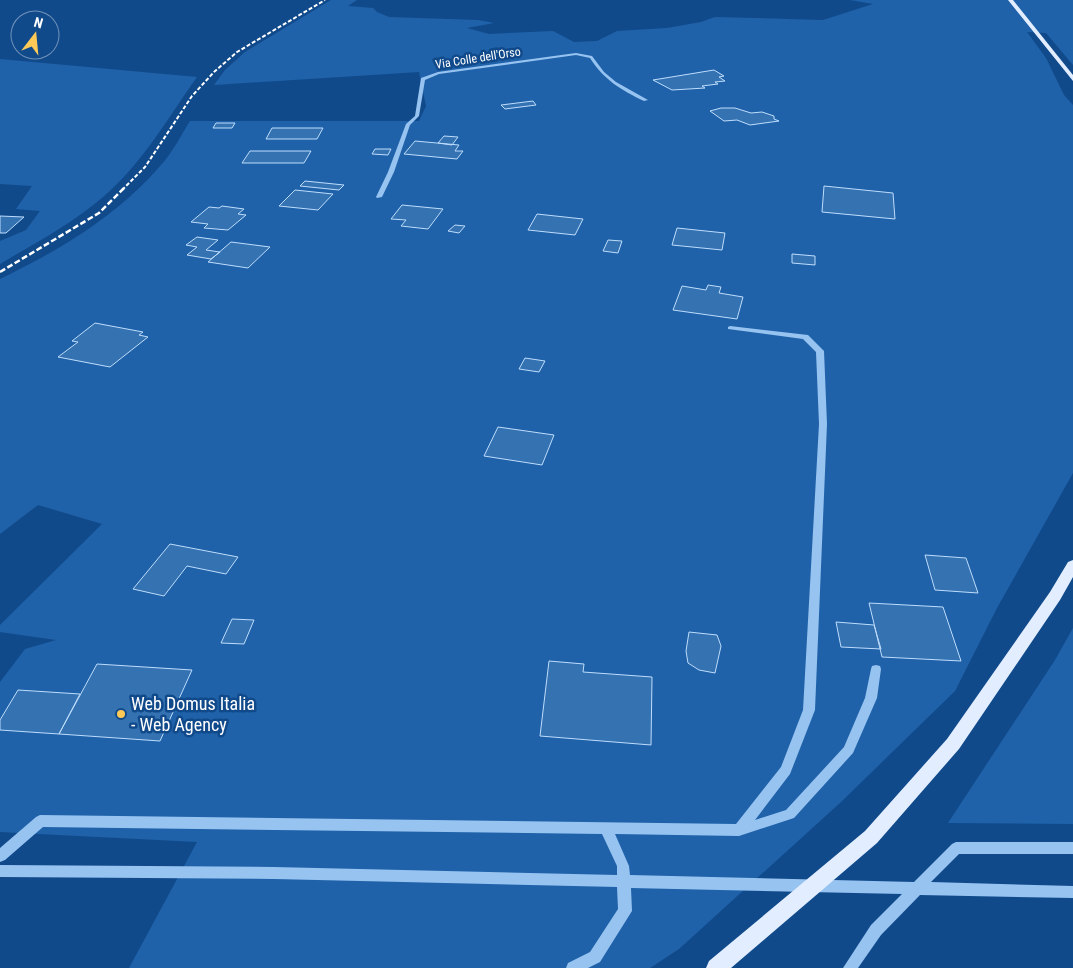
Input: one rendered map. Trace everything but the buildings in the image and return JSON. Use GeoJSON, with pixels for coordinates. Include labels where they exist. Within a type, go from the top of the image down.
{"type":"FeatureCollection","features":[{"type":"Feature","properties":{"kind":"main road"},"geometry":{"type":"LineString","coordinates":[[1010,0],[1073,79]]}},
{"type":"Feature","properties":{"kind":"main road"},"geometry":{"type":"LineString","coordinates":[[716,968],[871,836],[953,744],[1055,596],[1073,565]]}},
{"type":"Feature","properties":{"kind":"street","name":"Via Colle dell'Orso"},"geometry":{"type":"LineString","coordinates":[[379,197],[391,172],[408,124],[417,116],[423,79],[438,73],[576,54],[591,57],[599,71],[614,85],[646,100]]}},
{"type":"Feature","properties":{"kind":"street"},"geometry":{"type":"LineString","coordinates":[[730,328],[805,337],[820,351],[823,424],[809,710],[786,770],[739,830]]}},
{"type":"Feature","properties":{"kind":"street"},"geometry":{"type":"LineString","coordinates":[[0,856],[40,821],[739,830],[790,814],[850,750],[871,698],[876,669]]}},
{"type":"Feature","properties":{"kind":"street"},"geometry":{"type":"LineString","coordinates":[[573,968],[595,957],[625,911],[623,866],[606,828]]}},
{"type":"Feature","properties":{"kind":"street"},"geometry":{"type":"LineString","coordinates":[[850,968],[876,930],[956,848],[1073,848]]}},
{"type":"Feature","properties":{"kind":"street"},"geometry":{"type":"LineString","coordinates":[[0,871],[274,873],[1073,892]]}},
{"type":"Feature","properties":{"kind":"shaded area"},"geometry":{"type":"Polygon","coordinates":[[[331,0],[357,0],[348,6],[373,8],[377,12],[389,17],[478,20],[494,23],[467,28],[489,34],[553,31],[574,42],[597,41],[617,31],[667,28],[701,22],[715,17],[823,20],[873,4],[850,0],[1073,0],[1073,65],[1046,33],[1027,32],[1046,58],[1064,95],[1073,105],[1073,473],[997,608],[955,691],[841,802],[679,949],[650,968],[129,968],[197,842],[0,832],[0,682],[25,649],[56,640],[0,632],[0,625],[102,524],[38,505],[0,534],[0,279],[66,244],[107,216],[144,183],[165,160],[190,121],[419,121],[426,106],[419,72],[214,85],[225,70],[245,52],[331,0]]]}},
{"type":"Feature","properties":{"kind":"shaded area"},"geometry":{"type":"Polygon","coordinates":[[[0,59],[197,77],[142,156],[117,184],[79,216],[0,264],[0,241],[26,230],[40,211],[16,209],[32,186],[0,184],[0,59]]]}},
{"type":"Feature","properties":{"kind":"shaded area"},"geometry":{"type":"Polygon","coordinates":[[[1073,628],[1073,824],[948,823],[1055,660],[1073,628]]]}},
{"type":"Feature","properties":{"kind":"railway"},"geometry":{"type":"LineString","coordinates":[[0,272],[99,213],[145,167],[192,96],[214,72],[237,52],[325,0]]}},
{"type":"Feature","properties":{"kind":"place","name":"Web Domus Italia - Web Agency"},"geometry":{"type":"Point","coordinates":[121,714]}}]}
